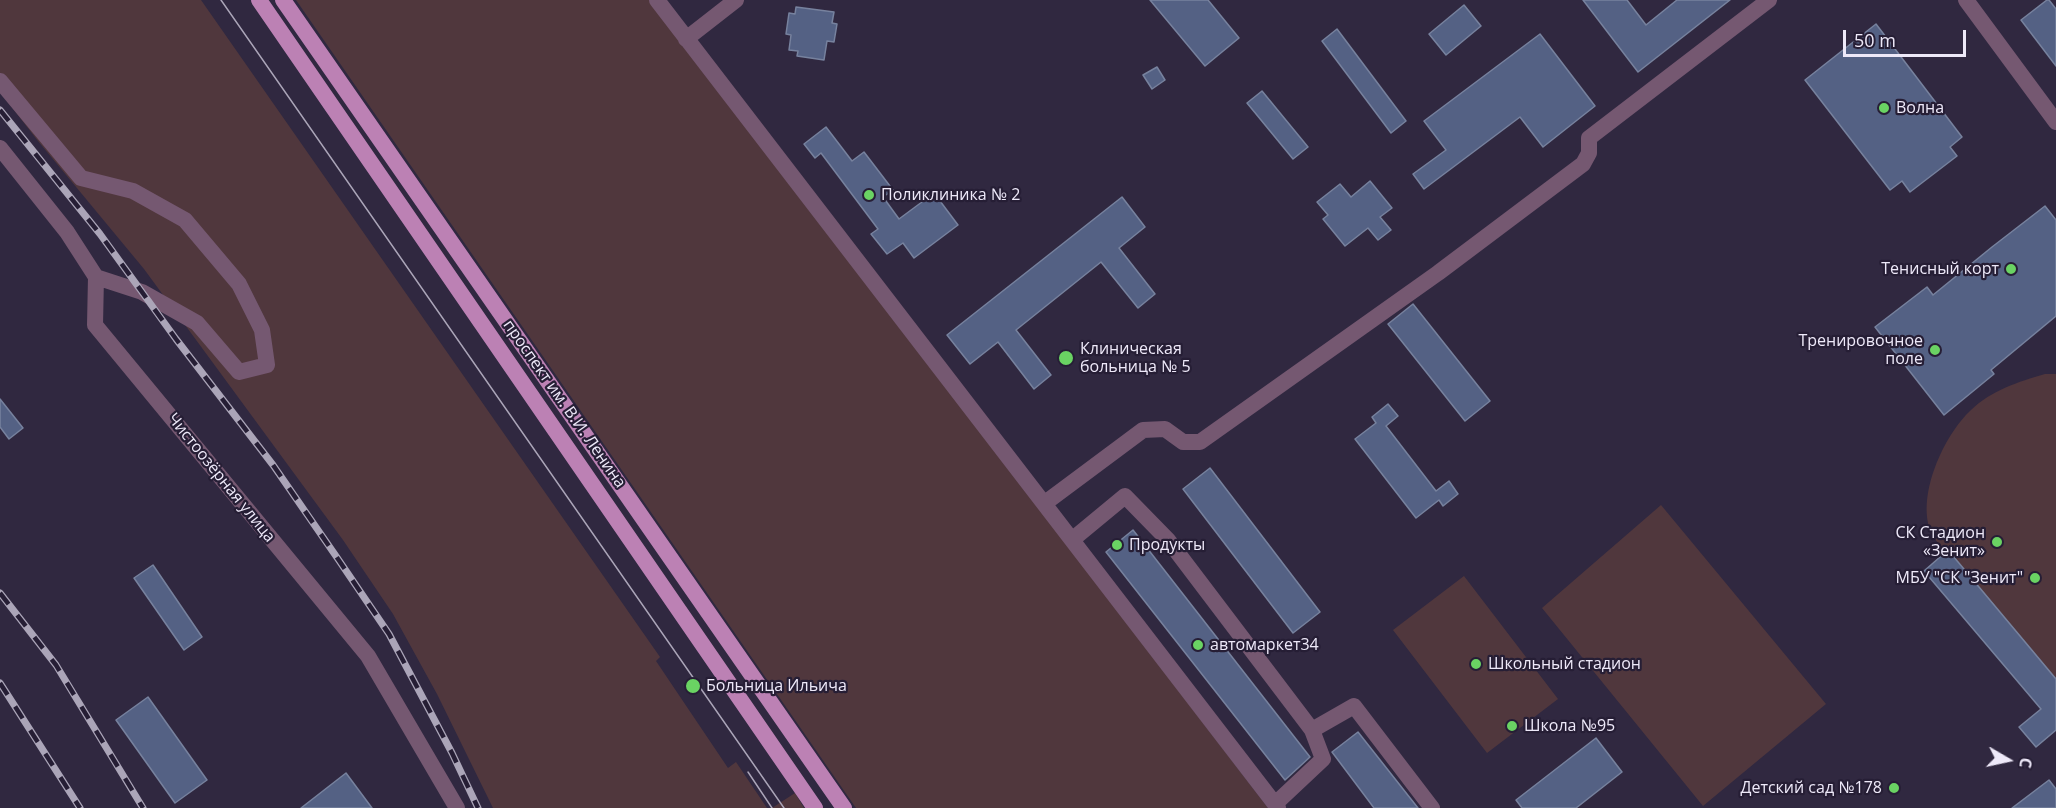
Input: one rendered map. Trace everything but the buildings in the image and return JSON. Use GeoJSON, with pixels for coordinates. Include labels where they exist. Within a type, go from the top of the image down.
{"type":"FeatureCollection","features":[{"type":"Feature","properties":{"kind":"main road","name":"проспект им. В.И. Ленина"},"geometry":{"type":"LineString","coordinates":[[259,0],[815,808]]}},
{"type":"Feature","properties":{"kind":"main road","name":"проспект им. В.И. Ленина"},"geometry":{"type":"LineString","coordinates":[[284,0],[844,808]]}},
{"type":"Feature","properties":{"kind":"street"},"geometry":{"type":"LineString","coordinates":[[657,0],[1276,806],[1323,759],[1312,730],[1168,540],[1125,496],[1073,539]]}},
{"type":"Feature","properties":{"kind":"street"},"geometry":{"type":"LineString","coordinates":[[686,39],[736,0]]}},
{"type":"Feature","properties":{"kind":"street"},"geometry":{"type":"LineString","coordinates":[[1045,503],[1143,430],[1165,429],[1183,442],[1200,441],[1209,435],[1428,280],[1583,164],[1589,153],[1589,138],[1769,0]]}},
{"type":"Feature","properties":{"kind":"street"},"geometry":{"type":"LineString","coordinates":[[1966,0],[2056,122]]}},
{"type":"Feature","properties":{"kind":"street"},"geometry":{"type":"LineString","coordinates":[[0,81],[81,178],[133,191],[185,220],[239,284],[262,330],[267,365],[239,372],[197,323],[142,292],[96,277],[67,232],[0,148]]}},
{"type":"Feature","properties":{"kind":"street","name":"Чистоозёрная улица"},"geometry":{"type":"LineString","coordinates":[[96,277],[95,325],[368,656],[457,808]]}},
{"type":"Feature","properties":{"kind":"street"},"geometry":{"type":"LineString","coordinates":[[1312,730],[1354,706],[1432,808]]}},
{"type":"Feature","properties":{"kind":"shaded area"},"geometry":{"type":"Polygon","coordinates":[[[0,0],[201,0],[660,657],[656,661],[728,768],[736,762],[767,808],[493,808],[437,694],[393,614],[343,540],[144,269],[0,92],[0,0]]]}},
{"type":"Feature","properties":{"kind":"shaded area"},"geometry":{"type":"Polygon","coordinates":[[[296,0],[652,0],[1268,808],[856,808],[296,0]]]}},
{"type":"Feature","properties":{"kind":"shaded area","name":"СК Стадион «Зенит»"},"geometry":{"type":"Polygon","coordinates":[[[2045,374],[2056,374],[2056,726],[1925,570],[1945,551],[1931,532],[1927,517],[1927,501],[1935,467],[1951,435],[1971,410],[1988,397],[2015,384],[2045,374]]]}},
{"type":"Feature","properties":{"kind":"shaded area"},"geometry":{"type":"Polygon","coordinates":[[[1661,505],[1826,704],[1703,806],[1542,608],[1661,505]]]}},
{"type":"Feature","properties":{"kind":"shaded area","name":"Школьный стадион"},"geometry":{"type":"Polygon","coordinates":[[[1464,576],[1558,699],[1487,753],[1393,630],[1464,576]]]}},
{"type":"Feature","properties":{"kind":"shaded area"},"geometry":{"type":"Polygon","coordinates":[[[795,793],[804,808],[772,808],[795,793]]]}},
{"type":"Feature","properties":{"kind":"tram line"},"geometry":{"type":"LineString","coordinates":[[221,0],[784,808]]}},
{"type":"Feature","properties":{"kind":"tram line"},"geometry":{"type":"LineString","coordinates":[[748,772],[772,808]]}},
{"type":"Feature","properties":{"kind":"railway"},"geometry":{"type":"LineString","coordinates":[[0,110],[100,234],[176,339],[273,465],[338,559],[389,634],[452,753],[478,808]]}},
{"type":"Feature","properties":{"kind":"railway"},"geometry":{"type":"LineString","coordinates":[[0,593],[56,665],[143,808]]}},
{"type":"Feature","properties":{"kind":"railway"},"geometry":{"type":"LineString","coordinates":[[0,683],[80,808]]}},
{"type":"Feature","properties":{"kind":"place","name":"Волна"},"geometry":{"type":"Point","coordinates":[1884,108]}},
{"type":"Feature","properties":{"kind":"place","name":"Поликлиника № 2"},"geometry":{"type":"Point","coordinates":[869,195]}},
{"type":"Feature","properties":{"kind":"place","name":"Тенисный корт"},"geometry":{"type":"Point","coordinates":[2011,269]}},
{"type":"Feature","properties":{"kind":"place","name":"Тренировочное поле"},"geometry":{"type":"Point","coordinates":[1935,350]}},
{"type":"Feature","properties":{"kind":"place","name":"Клиническая больница № 5"},"geometry":{"type":"Point","coordinates":[1066,358]}},
{"type":"Feature","properties":{"kind":"place","name":"СК Стадион «Зенит»"},"geometry":{"type":"Point","coordinates":[1997,542]}},
{"type":"Feature","properties":{"kind":"place","name":"Продукты"},"geometry":{"type":"Point","coordinates":[1117,545]}},
{"type":"Feature","properties":{"kind":"place","name":"МБУ \"СК \"Зенит\""},"geometry":{"type":"Point","coordinates":[2035,578]}},
{"type":"Feature","properties":{"kind":"place","name":"автомаркет34"},"geometry":{"type":"Point","coordinates":[1198,645]}},
{"type":"Feature","properties":{"kind":"place","name":"Школьный стадион"},"geometry":{"type":"Point","coordinates":[1476,664]}},
{"type":"Feature","properties":{"kind":"place","name":"Больница Ильича"},"geometry":{"type":"Point","coordinates":[693,686]}},
{"type":"Feature","properties":{"kind":"place","name":"Школа №95"},"geometry":{"type":"Point","coordinates":[1512,726]}},
{"type":"Feature","properties":{"kind":"place","name":"Детский сад №178"},"geometry":{"type":"Point","coordinates":[1894,788]}}]}
